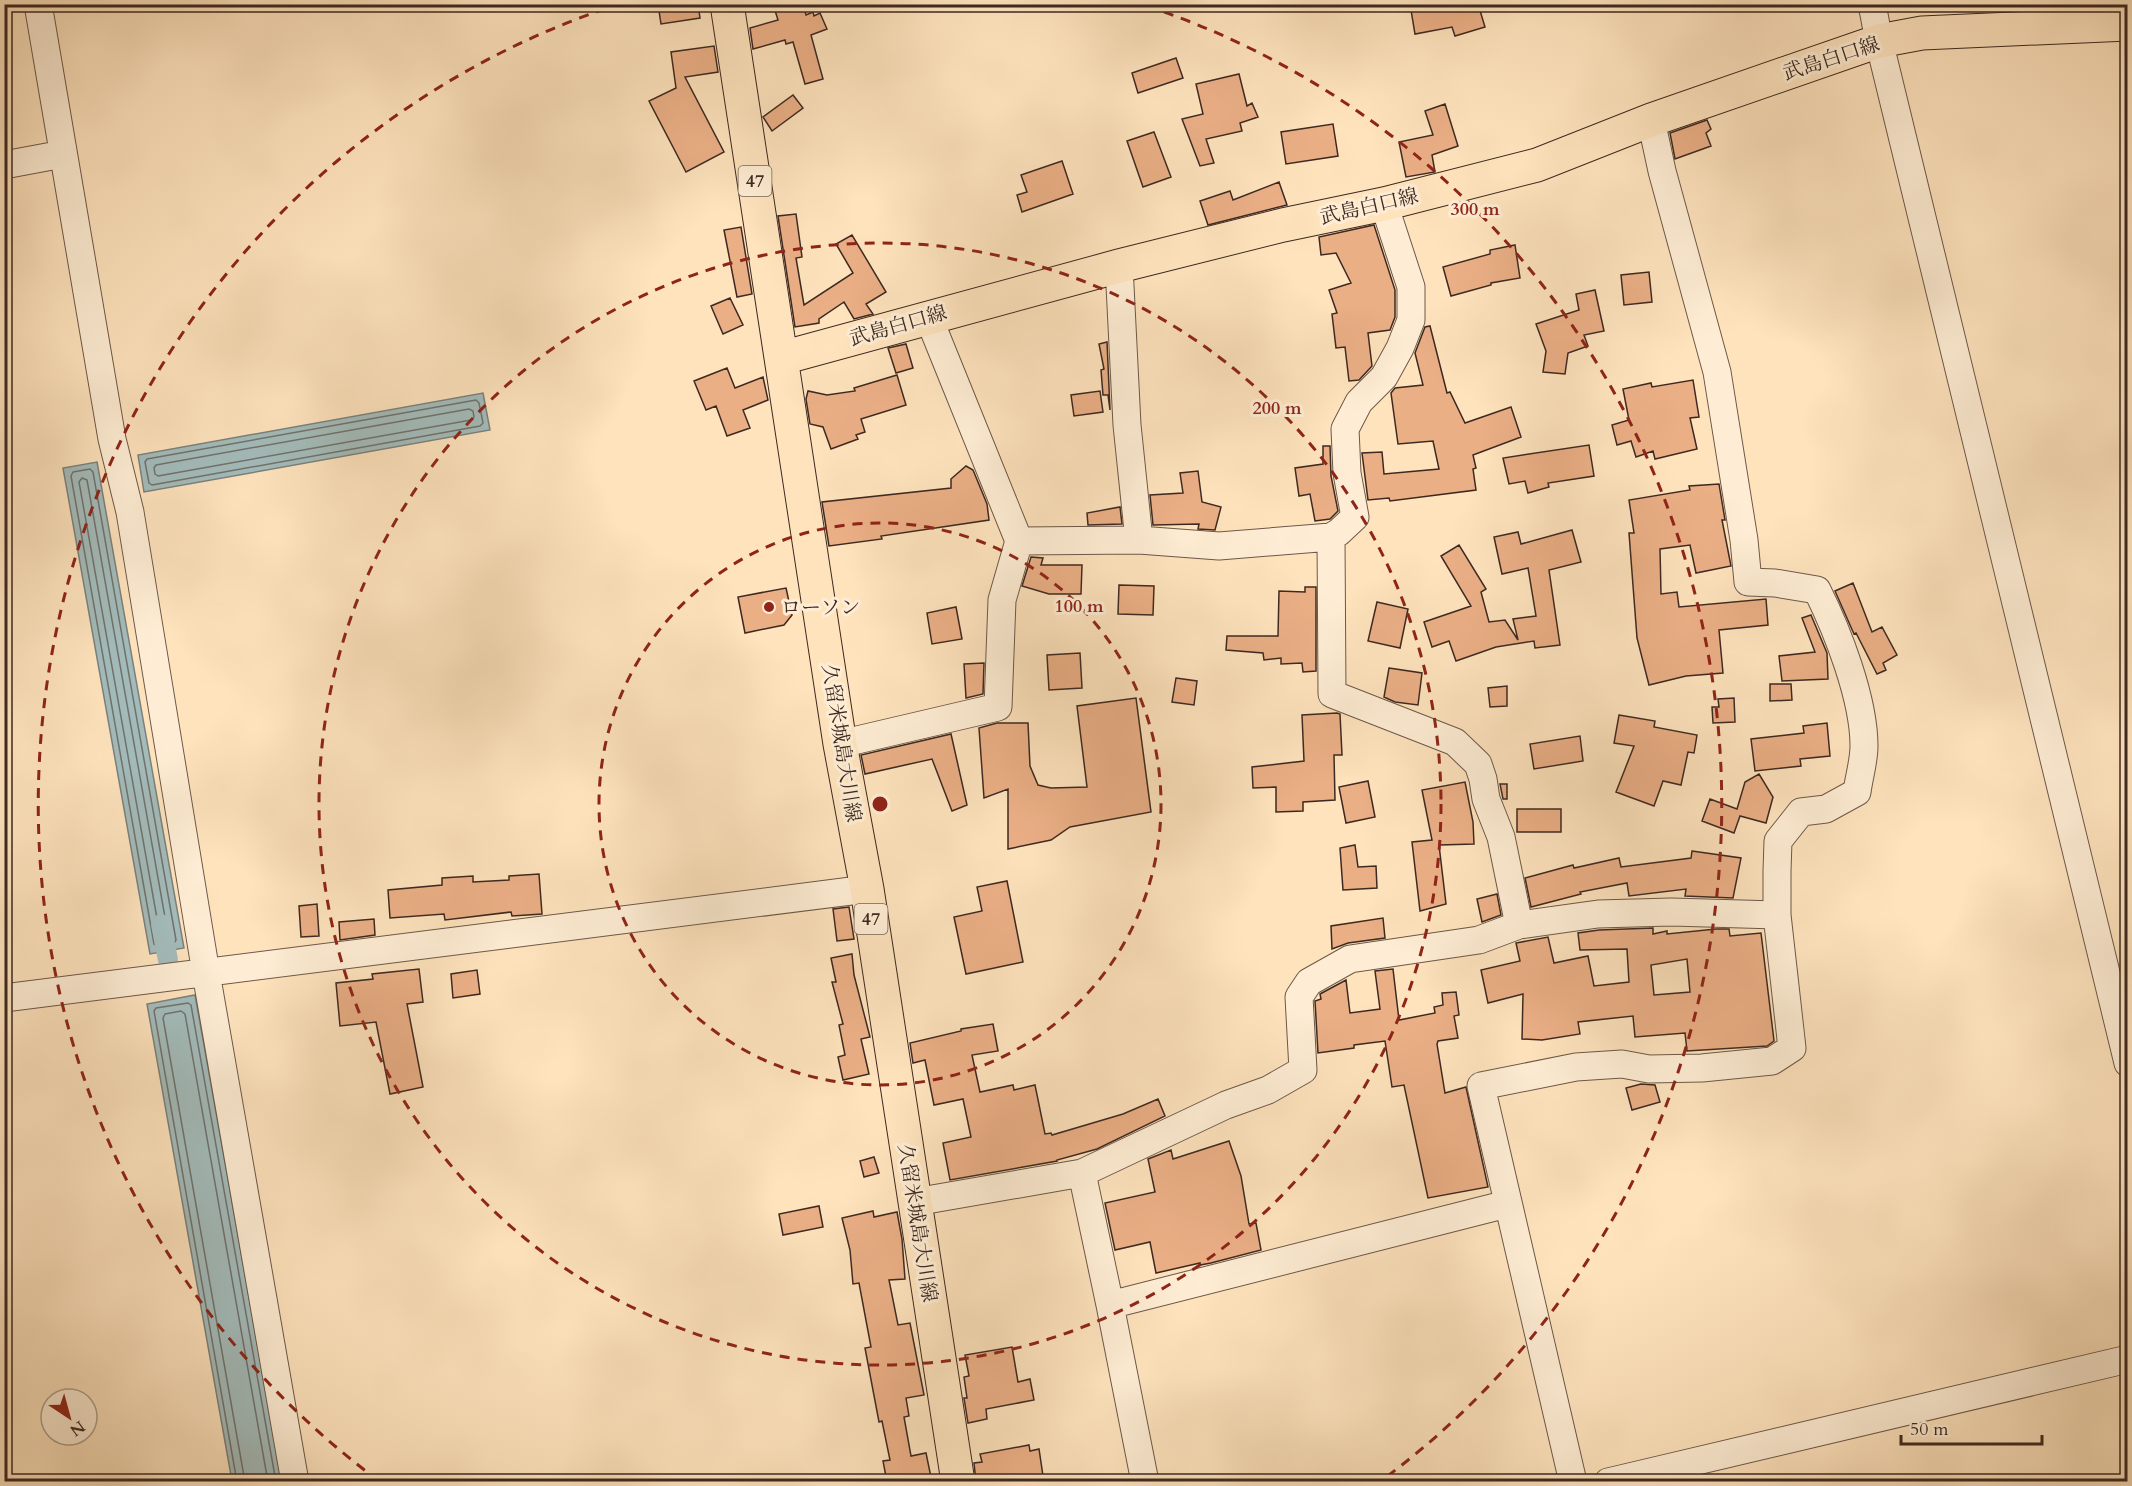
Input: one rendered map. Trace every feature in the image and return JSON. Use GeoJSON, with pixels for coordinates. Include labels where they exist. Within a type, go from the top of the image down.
{"type":"FeatureCollection","features":[{"type":"Feature","properties":{"kind":"main road","name":"久留米城島大川線"},"geometry":{"type":"LineString","coordinates":[[727,4],[840,744],[867,889],[958,1482]]}},
{"type":"Feature","properties":{"kind":"main road","name":"武島白口線"},"geometry":{"type":"LineString","coordinates":[[782,358],[928,316],[1119,266],[1283,225],[1384,204],[1537,165],[1651,120],[1879,41],[1923,33],[2127,24]]}},
{"type":"Feature","properties":{"kind":"street"},"geometry":{"type":"LineString","coordinates":[[38,4],[112,439],[130,512],[206,973],[295,1482]]}},
{"type":"Feature","properties":{"kind":"street"},"geometry":{"type":"LineString","coordinates":[[1872,4],[1879,41],[2127,1063]]}},
{"type":"Feature","properties":{"kind":"street"},"geometry":{"type":"LineString","coordinates":[[1573,1482],[1481,1086],[1576,1067],[1622,1064],[1649,1069],[1702,1068],[1772,1062],[1792,1048],[1777,915],[1778,841],[1801,812],[1826,809],[1857,792],[1864,746],[1861,714],[1835,625],[1817,590],[1775,583],[1748,582],[1744,540],[1718,372],[1662,171],[1651,120]]}},
{"type":"Feature","properties":{"kind":"street"},"geometry":{"type":"LineString","coordinates":[[4,165],[63,154]]}},
{"type":"Feature","properties":{"kind":"street"},"geometry":{"type":"LineString","coordinates":[[1019,542],[1139,540],[1219,546],[1331,537],[1339,532],[1355,517],[1347,473],[1345,429],[1359,402],[1384,377],[1400,348],[1411,320],[1411,287],[1384,204]]}},
{"type":"Feature","properties":{"kind":"street"},"geometry":{"type":"LineString","coordinates":[[1119,266],[1127,425],[1139,540]]}},
{"type":"Feature","properties":{"kind":"street"},"geometry":{"type":"LineString","coordinates":[[840,744],[998,706],[1002,600],[1019,542],[928,316]]}},
{"type":"Feature","properties":{"kind":"street"},"geometry":{"type":"LineString","coordinates":[[1331,537],[1332,694],[1455,742],[1478,764],[1486,799],[1501,837],[1519,925]]}},
{"type":"Feature","properties":{"kind":"street"},"geometry":{"type":"LineString","coordinates":[[4,998],[867,889]]}},
{"type":"Feature","properties":{"kind":"street"},"geometry":{"type":"LineString","coordinates":[[915,1202],[1082,1173],[1226,1105],[1268,1090],[1303,1070],[1299,998],[1309,982],[1350,959],[1479,939],[1519,925],[1598,914],[1671,912],[1777,915]]}},
{"type":"Feature","properties":{"kind":"street"},"geometry":{"type":"LineString","coordinates":[[1082,1173],[1145,1482]]}},
{"type":"Feature","properties":{"kind":"street"},"geometry":{"type":"LineString","coordinates":[[1110,1305],[1507,1204]]}},
{"type":"Feature","properties":{"kind":"street"},"geometry":{"type":"LineString","coordinates":[[1608,1482],[2127,1359]]}},
{"type":"Feature","properties":{"kind":"water"},"geometry":{"type":"Polygon","coordinates":[[[483,393],[490,430],[144,492],[138,455],[483,393]]]}},
{"type":"Feature","properties":{"kind":"water"},"geometry":{"type":"Polygon","coordinates":[[[97,462],[184,948],[150,954],[63,468],[97,462]]]}},
{"type":"Feature","properties":{"kind":"water"},"geometry":{"type":"Polygon","coordinates":[[[195,995],[282,1481],[232,1481],[147,1004],[195,995]]]}},
{"type":"Feature","properties":{"kind":"building"},"geometry":{"type":"Polygon","coordinates":[[[658,4],[698,4],[700,18],[661,24],[658,4]]]}},
{"type":"Feature","properties":{"kind":"building"},"geometry":{"type":"Polygon","coordinates":[[[773,4],[803,4],[806,15],[813,12],[814,16],[820,13],[827,29],[811,35],[823,79],[805,84],[793,42],[786,44],[785,40],[753,49],[750,28],[778,20],[773,4]]]}},
{"type":"Feature","properties":{"kind":"building"},"geometry":{"type":"Polygon","coordinates":[[[1439,4],[1478,4],[1485,27],[1455,36],[1452,27],[1415,34],[1411,10],[1439,4]]]}},
{"type":"Feature","properties":{"kind":"building"},"geometry":{"type":"Polygon","coordinates":[[[714,46],[718,72],[685,77],[724,152],[686,172],[649,101],[676,88],[671,52],[714,46]]]}},
{"type":"Feature","properties":{"kind":"building"},"geometry":{"type":"Polygon","coordinates":[[[1176,58],[1183,78],[1138,93],[1132,73],[1176,58]]]}},
{"type":"Feature","properties":{"kind":"building"},"geometry":{"type":"Polygon","coordinates":[[[1239,74],[1247,106],[1252,103],[1258,117],[1240,123],[1242,131],[1206,139],[1214,163],[1200,166],[1182,119],[1203,114],[1196,84],[1239,74]]]}},
{"type":"Feature","properties":{"kind":"building"},"geometry":{"type":"Polygon","coordinates":[[[793,95],[803,108],[772,131],[763,117],[793,95]]]}},
{"type":"Feature","properties":{"kind":"building"},"geometry":{"type":"Polygon","coordinates":[[[1445,104],[1458,146],[1432,155],[1435,172],[1406,177],[1399,142],[1433,135],[1425,111],[1445,104]]]}},
{"type":"Feature","properties":{"kind":"building"},"geometry":{"type":"Polygon","coordinates":[[[1707,120],[1711,129],[1706,133],[1711,146],[1675,159],[1670,133],[1707,120]]]}},
{"type":"Feature","properties":{"kind":"building"},"geometry":{"type":"Polygon","coordinates":[[[1333,124],[1338,156],[1286,164],[1281,132],[1333,124]]]}},
{"type":"Feature","properties":{"kind":"building"},"geometry":{"type":"Polygon","coordinates":[[[1154,132],[1171,177],[1143,187],[1127,141],[1154,132]]]}},
{"type":"Feature","properties":{"kind":"building"},"geometry":{"type":"Polygon","coordinates":[[[1062,161],[1073,194],[1022,212],[1017,195],[1027,192],[1021,175],[1062,161]]]}},
{"type":"Feature","properties":{"kind":"building"},"geometry":{"type":"Polygon","coordinates":[[[1279,182],[1287,205],[1208,225],[1200,201],[1230,191],[1233,200],[1279,182]]]}},
{"type":"Feature","properties":{"kind":"building"},"geometry":{"type":"Polygon","coordinates":[[[796,214],[802,257],[796,258],[804,305],[853,273],[836,244],[852,235],[886,292],[866,304],[873,314],[854,319],[844,302],[819,319],[819,323],[795,327],[778,216],[796,214]]]}},
{"type":"Feature","properties":{"kind":"building"},"geometry":{"type":"Polygon","coordinates":[[[1374,225],[1395,290],[1395,317],[1390,330],[1368,333],[1372,366],[1359,380],[1349,381],[1345,347],[1336,348],[1332,314],[1337,313],[1329,290],[1351,283],[1336,253],[1321,255],[1319,237],[1374,225]]]}},
{"type":"Feature","properties":{"kind":"building"},"geometry":{"type":"Polygon","coordinates":[[[741,227],[752,294],[737,297],[724,230],[741,227]]]}},
{"type":"Feature","properties":{"kind":"building"},"geometry":{"type":"Polygon","coordinates":[[[1515,245],[1520,278],[1491,283],[1491,285],[1451,296],[1443,267],[1490,254],[1490,250],[1515,245]]]}},
{"type":"Feature","properties":{"kind":"building"},"geometry":{"type":"Polygon","coordinates":[[[1649,272],[1652,302],[1624,305],[1621,275],[1649,272]]]}},
{"type":"Feature","properties":{"kind":"building"},"geometry":{"type":"Polygon","coordinates":[[[1595,290],[1604,331],[1584,335],[1588,346],[1568,353],[1565,374],[1543,372],[1546,351],[1536,324],[1579,310],[1576,294],[1595,290]]]}},
{"type":"Feature","properties":{"kind":"building"},"geometry":{"type":"Polygon","coordinates":[[[730,298],[743,325],[723,334],[711,306],[730,298]]]}},
{"type":"Feature","properties":{"kind":"building"},"geometry":{"type":"Polygon","coordinates":[[[1430,326],[1447,393],[1450,392],[1465,423],[1511,407],[1521,437],[1473,455],[1476,468],[1473,469],[1476,490],[1390,501],[1389,498],[1368,500],[1362,453],[1382,452],[1384,474],[1439,469],[1433,441],[1398,444],[1391,393],[1395,388],[1423,385],[1415,353],[1425,327],[1430,326]]]}},
{"type":"Feature","properties":{"kind":"building"},"geometry":{"type":"Polygon","coordinates":[[[1107,342],[1110,410],[1108,395],[1103,395],[1101,370],[1104,369],[1099,344],[1107,342]]]}},
{"type":"Feature","properties":{"kind":"building"},"geometry":{"type":"Polygon","coordinates":[[[906,344],[913,368],[896,373],[888,348],[906,344]]]}},
{"type":"Feature","properties":{"kind":"building"},"geometry":{"type":"Polygon","coordinates":[[[727,368],[735,388],[763,377],[768,400],[743,410],[750,428],[727,436],[716,406],[706,410],[694,381],[727,368]]]}},
{"type":"Feature","properties":{"kind":"building"},"geometry":{"type":"Polygon","coordinates":[[[897,375],[906,405],[861,419],[865,432],[856,435],[858,439],[831,449],[823,427],[810,424],[806,399],[808,391],[827,395],[855,391],[854,388],[897,375]]]}},
{"type":"Feature","properties":{"kind":"building"},"geometry":{"type":"Polygon","coordinates":[[[1693,380],[1699,417],[1690,418],[1697,449],[1655,459],[1653,451],[1636,457],[1631,441],[1617,445],[1612,425],[1629,420],[1623,389],[1651,383],[1652,387],[1693,380]]]}},
{"type":"Feature","properties":{"kind":"building"},"geometry":{"type":"Polygon","coordinates":[[[1100,391],[1103,412],[1074,416],[1071,395],[1100,391]]]}},
{"type":"Feature","properties":{"kind":"building"},"geometry":{"type":"Polygon","coordinates":[[[1589,445],[1594,476],[1548,483],[1549,487],[1528,493],[1525,481],[1509,484],[1503,458],[1589,445]]]}},
{"type":"Feature","properties":{"kind":"building"},"geometry":{"type":"Polygon","coordinates":[[[1323,446],[1330,446],[1331,476],[1338,511],[1330,519],[1315,521],[1310,494],[1299,496],[1295,468],[1323,464],[1323,446]]]}},
{"type":"Feature","properties":{"kind":"building"},"geometry":{"type":"Polygon","coordinates":[[[966,466],[973,470],[987,504],[989,520],[829,546],[822,502],[951,488],[951,479],[966,466]]]}},
{"type":"Feature","properties":{"kind":"building"},"geometry":{"type":"Polygon","coordinates":[[[1198,471],[1202,502],[1221,507],[1215,530],[1198,529],[1199,524],[1153,525],[1150,495],[1183,493],[1180,473],[1198,471]]]}},
{"type":"Feature","properties":{"kind":"building"},"geometry":{"type":"Polygon","coordinates":[[[1719,484],[1725,520],[1722,520],[1731,566],[1696,573],[1690,545],[1660,549],[1661,594],[1677,592],[1679,607],[1766,599],[1768,625],[1719,630],[1723,673],[1686,676],[1649,685],[1637,638],[1629,533],[1634,533],[1629,500],[1690,490],[1689,486],[1719,484]]]}},
{"type":"Feature","properties":{"kind":"building"},"geometry":{"type":"Polygon","coordinates":[[[1120,507],[1122,524],[1088,525],[1087,513],[1120,507]]]}},
{"type":"Feature","properties":{"kind":"building"},"geometry":{"type":"Polygon","coordinates":[[[1572,530],[1581,562],[1549,570],[1560,645],[1535,648],[1534,641],[1496,647],[1456,661],[1449,641],[1432,647],[1424,622],[1471,606],[1441,556],[1459,545],[1486,589],[1481,592],[1489,622],[1505,620],[1518,640],[1513,619],[1536,616],[1528,568],[1502,574],[1494,537],[1518,532],[1521,544],[1572,530]]]}},
{"type":"Feature","properties":{"kind":"building"},"geometry":{"type":"Polygon","coordinates":[[[1031,557],[1043,558],[1041,565],[1082,565],[1081,594],[1049,594],[1022,586],[1031,557]]]}},
{"type":"Feature","properties":{"kind":"building"},"geometry":{"type":"Polygon","coordinates":[[[1853,583],[1872,632],[1882,627],[1897,655],[1883,663],[1886,670],[1877,674],[1856,633],[1854,634],[1835,591],[1853,583]]]}},
{"type":"Feature","properties":{"kind":"building"},"geometry":{"type":"Polygon","coordinates":[[[1119,585],[1154,586],[1153,615],[1118,614],[1119,585]]]}},
{"type":"Feature","properties":{"kind":"building"},"geometry":{"type":"Polygon","coordinates":[[[1305,587],[1316,587],[1316,671],[1303,672],[1302,663],[1281,664],[1281,658],[1264,660],[1263,653],[1226,650],[1227,636],[1278,636],[1279,591],[1305,592],[1305,587]]]}},
{"type":"Feature","properties":{"kind":"building"},"geometry":{"type":"Polygon","coordinates":[[[786,588],[792,615],[784,625],[745,633],[738,597],[786,588]]]}},
{"type":"Feature","properties":{"kind":"building"},"geometry":{"type":"Polygon","coordinates":[[[1377,602],[1408,609],[1400,648],[1368,641],[1377,602]]]}},
{"type":"Feature","properties":{"kind":"building"},"geometry":{"type":"Polygon","coordinates":[[[956,607],[962,639],[932,644],[927,613],[956,607]]]}},
{"type":"Feature","properties":{"kind":"building"},"geometry":{"type":"Polygon","coordinates":[[[1811,615],[1827,653],[1828,679],[1782,681],[1779,656],[1815,652],[1802,618],[1811,615]]]}},
{"type":"Feature","properties":{"kind":"building"},"geometry":{"type":"Polygon","coordinates":[[[1080,653],[1082,688],[1049,690],[1047,655],[1080,653]]]}},
{"type":"Feature","properties":{"kind":"building"},"geometry":{"type":"Polygon","coordinates":[[[984,663],[983,694],[966,698],[964,664],[984,663]]]}},
{"type":"Feature","properties":{"kind":"building"},"geometry":{"type":"Polygon","coordinates":[[[1389,668],[1422,673],[1418,705],[1395,702],[1384,697],[1389,668]]]}},
{"type":"Feature","properties":{"kind":"building"},"geometry":{"type":"Polygon","coordinates":[[[1176,678],[1197,681],[1194,705],[1172,702],[1176,678]]]}},
{"type":"Feature","properties":{"kind":"building"},"geometry":{"type":"Polygon","coordinates":[[[1770,684],[1791,684],[1792,700],[1770,701],[1770,684]]]}},
{"type":"Feature","properties":{"kind":"building"},"geometry":{"type":"Polygon","coordinates":[[[1507,686],[1507,706],[1490,707],[1488,688],[1507,686]]]}},
{"type":"Feature","properties":{"kind":"building"},"geometry":{"type":"Polygon","coordinates":[[[1136,698],[1151,812],[1070,827],[1051,840],[1008,849],[1008,789],[984,798],[979,728],[997,723],[1028,723],[1030,766],[1038,785],[1051,788],[1087,787],[1077,706],[1136,698]]]}},
{"type":"Feature","properties":{"kind":"building"},"geometry":{"type":"Polygon","coordinates":[[[1734,698],[1735,722],[1713,723],[1712,707],[1719,707],[1718,699],[1734,698]]]}},
{"type":"Feature","properties":{"kind":"building"},"geometry":{"type":"Polygon","coordinates":[[[1340,714],[1342,755],[1334,755],[1335,800],[1303,802],[1303,811],[1276,812],[1276,787],[1253,788],[1252,767],[1304,761],[1302,715],[1340,714]]]}},
{"type":"Feature","properties":{"kind":"building"},"geometry":{"type":"Polygon","coordinates":[[[1619,715],[1655,721],[1654,727],[1697,735],[1694,753],[1688,752],[1681,785],[1663,781],[1654,806],[1616,792],[1634,746],[1614,743],[1619,715]]]}},
{"type":"Feature","properties":{"kind":"building"},"geometry":{"type":"Polygon","coordinates":[[[1827,723],[1830,756],[1800,759],[1801,766],[1755,771],[1751,739],[1804,733],[1803,726],[1827,723]]]}},
{"type":"Feature","properties":{"kind":"building"},"geometry":{"type":"Polygon","coordinates":[[[951,734],[967,805],[952,811],[932,759],[865,774],[861,755],[951,734]]]}},
{"type":"Feature","properties":{"kind":"building"},"geometry":{"type":"Polygon","coordinates":[[[1580,736],[1583,761],[1534,769],[1530,744],[1580,736]]]}},
{"type":"Feature","properties":{"kind":"building"},"geometry":{"type":"Polygon","coordinates":[[[1759,774],[1773,797],[1766,823],[1740,816],[1734,833],[1702,821],[1710,799],[1737,809],[1745,782],[1759,774]]]}},
{"type":"Feature","properties":{"kind":"building"},"geometry":{"type":"Polygon","coordinates":[[[1368,781],[1375,817],[1346,823],[1339,787],[1368,781]]]}},
{"type":"Feature","properties":{"kind":"building"},"geometry":{"type":"Polygon","coordinates":[[[1465,782],[1473,822],[1474,844],[1439,845],[1446,904],[1420,911],[1412,842],[1432,840],[1422,790],[1465,782]]]}},
{"type":"Feature","properties":{"kind":"building"},"geometry":{"type":"Polygon","coordinates":[[[1500,784],[1507,784],[1507,799],[1503,799],[1500,784]]]}},
{"type":"Feature","properties":{"kind":"building"},"geometry":{"type":"Polygon","coordinates":[[[1517,809],[1561,809],[1561,832],[1517,832],[1517,809]]]}},
{"type":"Feature","properties":{"kind":"building"},"geometry":{"type":"Polygon","coordinates":[[[1355,845],[1358,867],[1376,866],[1377,888],[1343,890],[1340,848],[1355,845]]]}},
{"type":"Feature","properties":{"kind":"building"},"geometry":{"type":"Polygon","coordinates":[[[1692,851],[1741,858],[1733,898],[1685,896],[1686,889],[1629,896],[1627,883],[1580,892],[1581,894],[1531,907],[1525,878],[1573,865],[1574,868],[1619,858],[1621,867],[1691,858],[1692,851]]]}},
{"type":"Feature","properties":{"kind":"building"},"geometry":{"type":"Polygon","coordinates":[[[539,874],[542,914],[512,916],[511,912],[445,920],[444,914],[390,918],[388,890],[442,885],[442,878],[473,876],[473,882],[509,880],[509,876],[539,874]]]}},
{"type":"Feature","properties":{"kind":"building"},"geometry":{"type":"Polygon","coordinates":[[[1007,881],[1023,962],[966,974],[954,917],[982,911],[977,887],[1007,881]]]}},
{"type":"Feature","properties":{"kind":"building"},"geometry":{"type":"Polygon","coordinates":[[[1497,894],[1501,915],[1482,922],[1477,899],[1497,894]]]}},
{"type":"Feature","properties":{"kind":"building"},"geometry":{"type":"Polygon","coordinates":[[[317,904],[319,936],[301,937],[299,906],[317,904]]]}},
{"type":"Feature","properties":{"kind":"building"},"geometry":{"type":"Polygon","coordinates":[[[849,907],[854,939],[837,941],[833,909],[849,907]]]}},
{"type":"Feature","properties":{"kind":"building"},"geometry":{"type":"Polygon","coordinates":[[[1383,918],[1385,938],[1348,943],[1332,949],[1331,926],[1383,918]]]}},
{"type":"Feature","properties":{"kind":"building"},"geometry":{"type":"Polygon","coordinates":[[[374,919],[375,935],[340,940],[339,922],[374,919]]]}},
{"type":"Feature","properties":{"kind":"building"},"geometry":{"type":"Polygon","coordinates":[[[1653,928],[1653,934],[1667,931],[1667,934],[1729,929],[1730,936],[1761,933],[1774,1041],[1767,1046],[1687,1051],[1685,1033],[1635,1037],[1633,1016],[1578,1022],[1580,1034],[1542,1040],[1522,1039],[1523,994],[1488,1003],[1481,970],[1520,961],[1516,943],[1548,937],[1554,963],[1588,956],[1594,986],[1629,982],[1627,949],[1580,950],[1578,933],[1653,928]],[[1687,959],[1651,965],[1654,995],[1690,992],[1687,959]]]}},
{"type":"Feature","properties":{"kind":"building"},"geometry":{"type":"Polygon","coordinates":[[[852,954],[854,975],[870,1037],[861,1039],[869,1074],[843,1080],[838,1057],[845,1055],[839,1025],[843,1024],[832,982],[836,982],[831,958],[852,954]]]}},
{"type":"Feature","properties":{"kind":"building"},"geometry":{"type":"Polygon","coordinates":[[[419,969],[423,1002],[407,1004],[423,1087],[390,1094],[376,1022],[340,1026],[336,983],[373,979],[372,974],[419,969]]]}},
{"type":"Feature","properties":{"kind":"building"},"geometry":{"type":"Polygon","coordinates":[[[1393,969],[1399,1020],[1435,1013],[1434,1007],[1443,1005],[1442,993],[1456,992],[1459,1015],[1454,1016],[1458,1038],[1438,1041],[1437,1044],[1445,1093],[1466,1087],[1488,1187],[1428,1198],[1404,1085],[1392,1087],[1385,1041],[1318,1053],[1315,1001],[1321,999],[1320,994],[1346,980],[1350,1013],[1380,1009],[1375,971],[1393,969]]]}},
{"type":"Feature","properties":{"kind":"building"},"geometry":{"type":"Polygon","coordinates":[[[477,970],[480,994],[453,998],[451,974],[477,970]]]}},
{"type":"Feature","properties":{"kind":"building"},"geometry":{"type":"Polygon","coordinates":[[[993,1024],[998,1051],[972,1055],[980,1092],[1013,1085],[1014,1090],[1035,1085],[1045,1134],[1051,1133],[1052,1135],[1123,1114],[1158,1099],[1165,1116],[1097,1149],[1057,1161],[950,1180],[943,1143],[971,1137],[963,1099],[934,1105],[925,1060],[913,1063],[910,1043],[961,1031],[961,1029],[993,1024]]]}},
{"type":"Feature","properties":{"kind":"building"},"geometry":{"type":"Polygon","coordinates":[[[1641,1084],[1655,1085],[1660,1102],[1632,1110],[1626,1088],[1641,1084]]]}},
{"type":"Feature","properties":{"kind":"building"},"geometry":{"type":"Polygon","coordinates":[[[1229,1141],[1241,1176],[1249,1224],[1256,1223],[1261,1250],[1211,1263],[1200,1265],[1200,1263],[1156,1273],[1150,1242],[1115,1250],[1105,1203],[1155,1192],[1148,1159],[1171,1150],[1173,1159],[1229,1141]]]}},
{"type":"Feature","properties":{"kind":"building"},"geometry":{"type":"Polygon","coordinates":[[[874,1157],[879,1173],[864,1177],[860,1161],[874,1157]]]}},
{"type":"Feature","properties":{"kind":"building"},"geometry":{"type":"Polygon","coordinates":[[[819,1206],[823,1227],[783,1235],[779,1214],[819,1206]]]}},
{"type":"Feature","properties":{"kind":"building"},"geometry":{"type":"Polygon","coordinates":[[[873,1211],[874,1217],[897,1212],[905,1279],[889,1280],[898,1325],[910,1323],[924,1395],[906,1398],[909,1416],[904,1417],[911,1456],[926,1453],[932,1482],[887,1482],[883,1461],[890,1460],[882,1421],[879,1422],[865,1348],[871,1347],[859,1283],[853,1284],[850,1250],[842,1218],[873,1211]]]}},
{"type":"Feature","properties":{"kind":"building"},"geometry":{"type":"Polygon","coordinates":[[[1012,1347],[1018,1382],[1030,1379],[1034,1400],[986,1409],[987,1419],[968,1423],[964,1398],[967,1398],[964,1377],[969,1376],[965,1355],[1012,1347]]]}},
{"type":"Feature","properties":{"kind":"building"},"geometry":{"type":"Polygon","coordinates":[[[1029,1445],[1030,1451],[1039,1449],[1043,1476],[1013,1482],[976,1482],[974,1463],[982,1462],[980,1454],[1029,1445]]]}},
{"type":"Feature","properties":{"kind":"waterway"},"geometry":{"type":"LineString","coordinates":[[161,924],[168,960]]}},
{"type":"Feature","properties":{"kind":"place","name":"ローソン"},"geometry":{"type":"Point","coordinates":[769,607]}}]}
